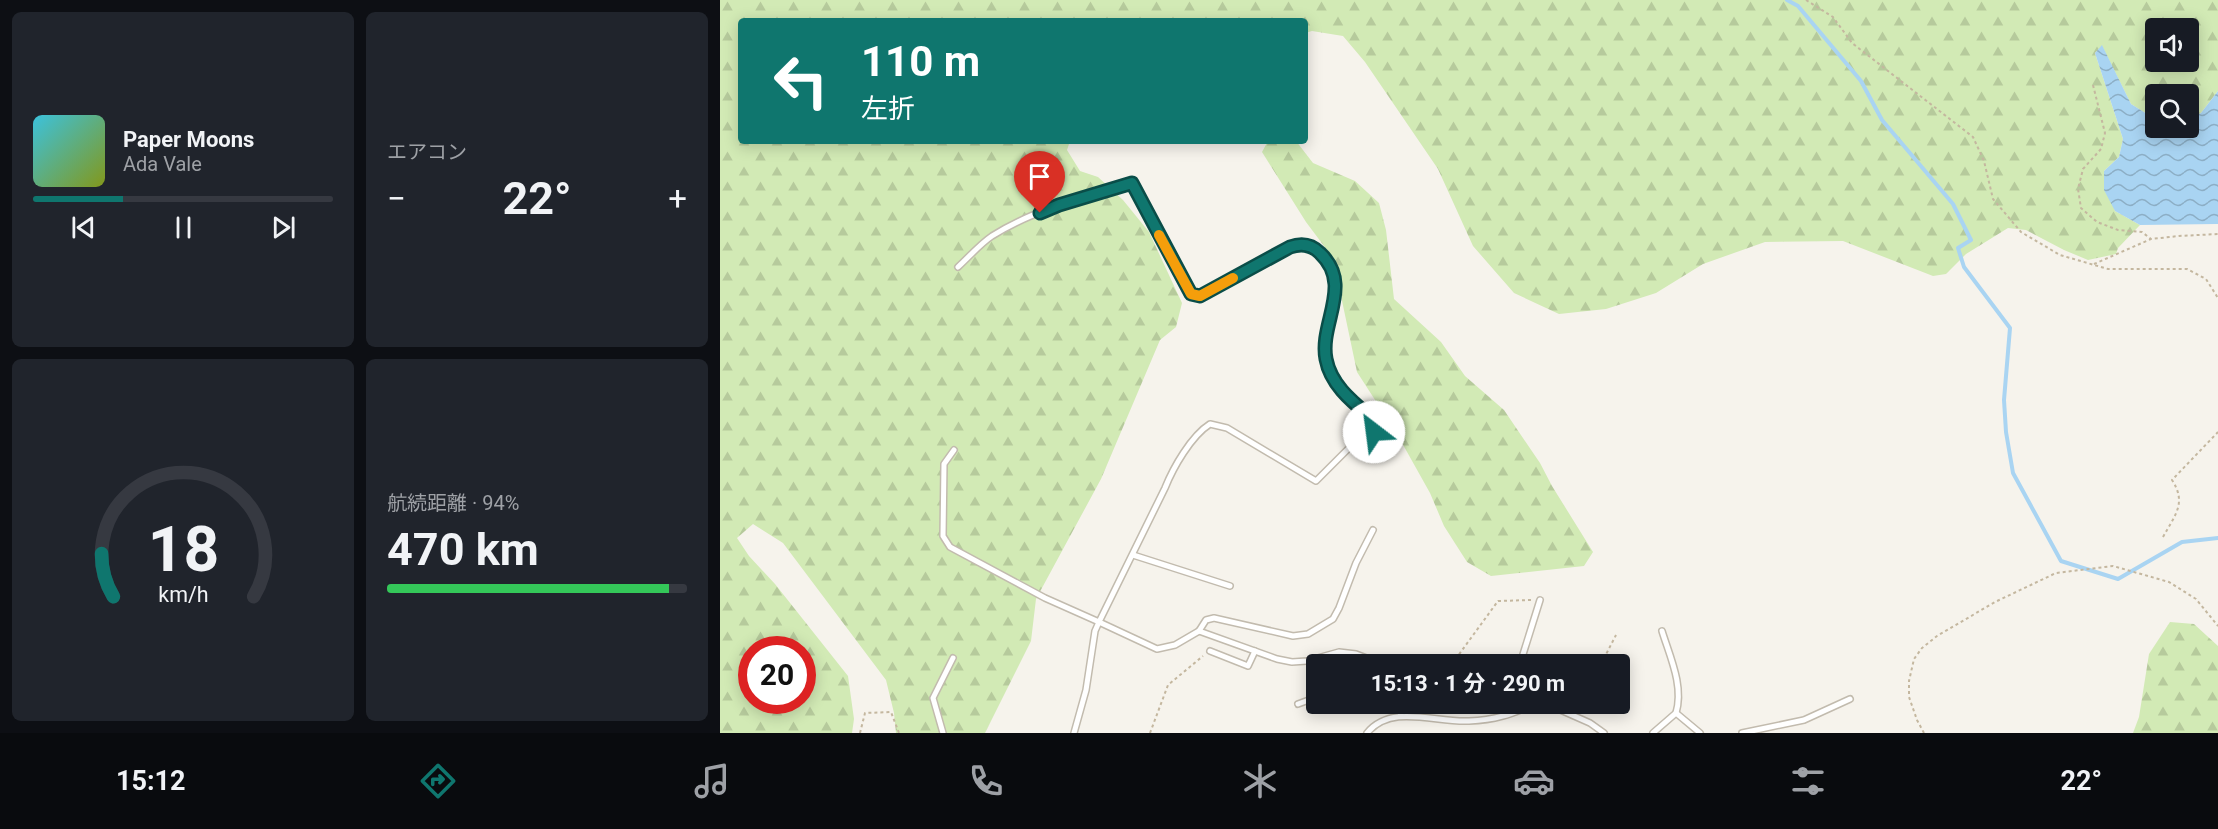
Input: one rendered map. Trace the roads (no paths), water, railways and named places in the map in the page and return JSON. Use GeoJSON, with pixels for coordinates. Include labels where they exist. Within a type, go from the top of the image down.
{"type":"FeatureCollection","features":[{"type":"Feature","properties":{"kind":"lane"},"geometry":{"type":"LineString","coordinates":[[958,267],[992,236],[1020,222],[1059,205],[1132,183],[1191,294],[1200,296],[1290,247],[1299,244],[1313,247],[1323,255],[1332,271],[1336,291],[1334,310],[1325,340],[1326,359],[1339,388],[1374,420],[1374,432],[1352,444],[1316,481],[1227,428],[1210,424],[1202,429],[1172,470],[1095,631],[1086,690],[1074,733]]}},
{"type":"Feature","properties":{"kind":"lane"},"geometry":{"type":"LineString","coordinates":[[954,450],[945,464],[943,536],[950,547],[1045,598],[1157,649],[1175,645],[1199,631],[1206,620],[1214,618],[1293,636],[1301,636],[1328,624],[1339,608],[1356,563],[1373,530]]}},
{"type":"Feature","properties":{"kind":"lane"},"geometry":{"type":"LineString","coordinates":[[1133,555],[1230,586]]}},
{"type":"Feature","properties":{"kind":"lane"},"geometry":{"type":"LineString","coordinates":[[1523,654],[1540,600]]}},
{"type":"Feature","properties":{"kind":"lane"},"geometry":{"type":"LineString","coordinates":[[1199,631],[1292,662],[1306,659]]}},
{"type":"Feature","properties":{"kind":"lane"},"geometry":{"type":"LineString","coordinates":[[1653,733],[1676,713],[1679,702],[1678,688],[1662,631]]}},
{"type":"Feature","properties":{"kind":"lane"},"geometry":{"type":"LineString","coordinates":[[1210,651],[1248,666],[1255,651]]}},
{"type":"Feature","properties":{"kind":"lane"},"geometry":{"type":"LineString","coordinates":[[1330,654],[1339,652],[1356,654]]}},
{"type":"Feature","properties":{"kind":"lane"},"geometry":{"type":"LineString","coordinates":[[943,733],[933,698],[953,658]]}},
{"type":"Feature","properties":{"kind":"lane"},"geometry":{"type":"LineString","coordinates":[[1742,733],[1804,720],[1850,699]]}},
{"type":"Feature","properties":{"kind":"lane"},"geometry":{"type":"LineString","coordinates":[[1298,704],[1306,701]]}},
{"type":"Feature","properties":{"kind":"lane"},"geometry":{"type":"LineString","coordinates":[[1676,713],[1700,733]]}},
{"type":"Feature","properties":{"kind":"lane"},"geometry":{"type":"LineString","coordinates":[[1367,733],[1385,720],[1401,715],[1468,722],[1502,718],[1512,714]]}},
{"type":"Feature","properties":{"kind":"lane"},"geometry":{"type":"LineString","coordinates":[[1570,714],[1590,723],[1604,733]]}},
{"type":"Feature","properties":{"kind":"water"},"geometry":{"type":"Polygon","coordinates":[[[2102,45],[2131,104],[2145,113],[2145,138],[2199,138],[2199,114],[2218,91],[2218,224],[2140,225],[2115,211],[2104,190],[2104,171],[2119,157],[2123,139],[2095,53],[2102,45]]]}},
{"type":"Feature","properties":{"kind":"waterway"},"geometry":{"type":"LineString","coordinates":[[1787,0],[1798,6],[1861,81],[1882,120],[1953,204],[1971,240],[1958,248],[1964,267],[2010,328],[2004,400],[2006,432],[2013,473],[2061,561],[2118,579],[2182,542],[2218,538]]}}]}
